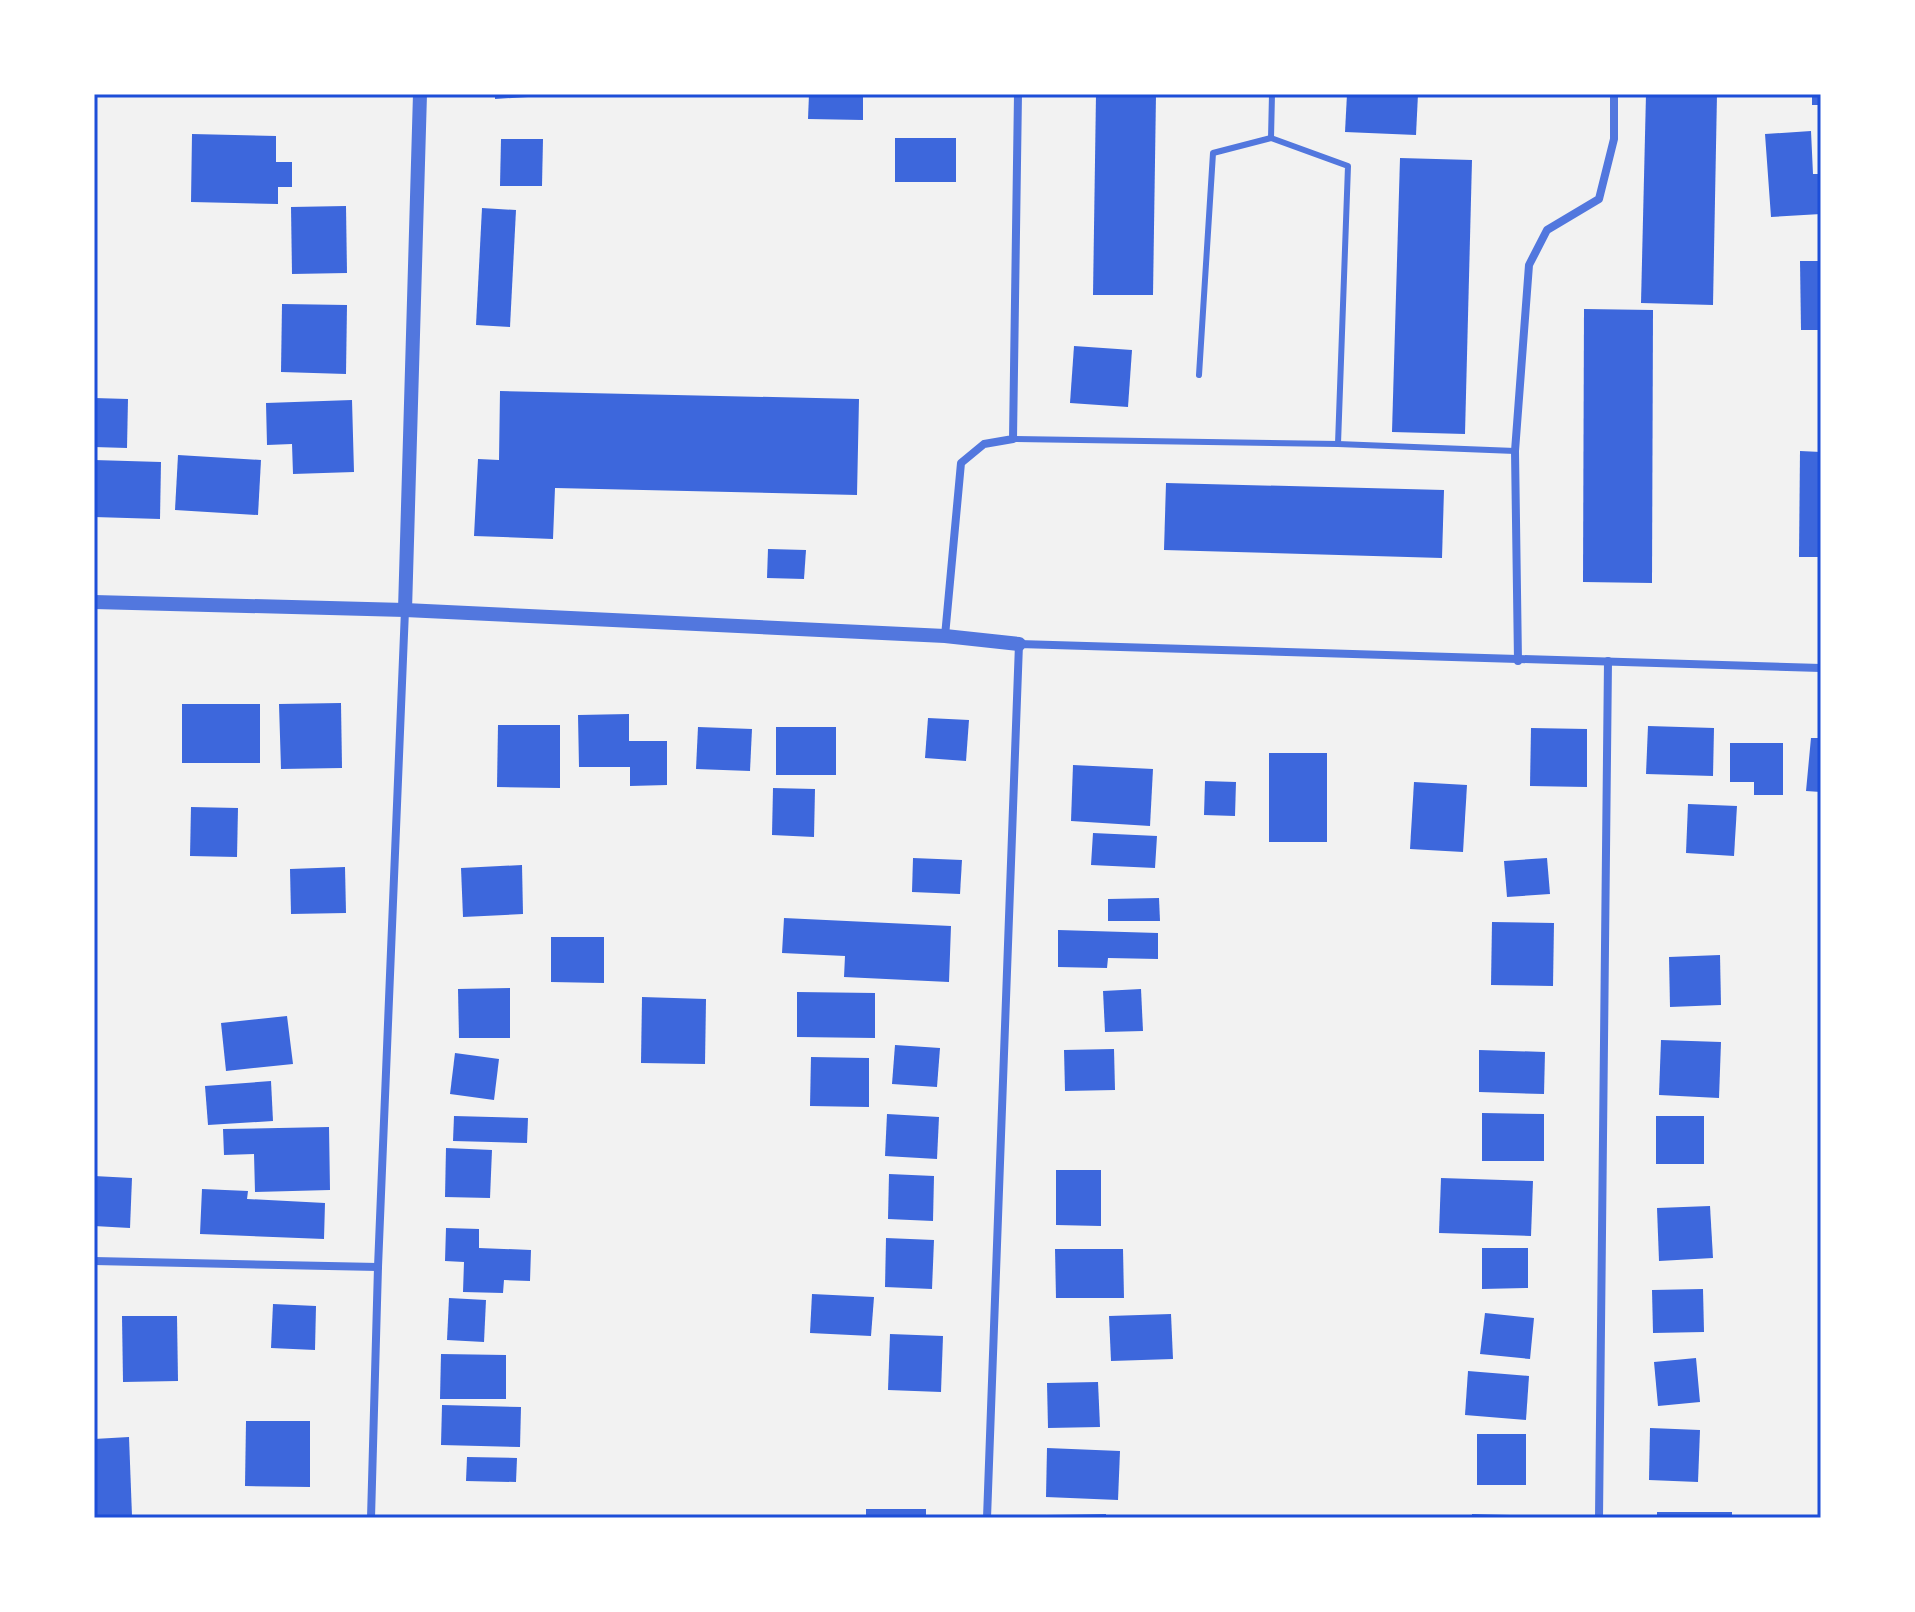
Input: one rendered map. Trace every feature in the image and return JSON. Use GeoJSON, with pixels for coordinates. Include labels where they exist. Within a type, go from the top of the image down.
{"type":"FeatureCollection","features":[{"type":"Feature","properties":{"kind":"street"},"geometry":{"type":"LineString","coordinates":[[371,1518],[405,610],[420,94]]}},
{"type":"Feature","properties":{"kind":"street"},"geometry":{"type":"LineString","coordinates":[[945,636],[961,463],[984,444],[1013,439],[1018,94]]}},
{"type":"Feature","properties":{"kind":"street"},"geometry":{"type":"LineString","coordinates":[[1518,661],[1515,451],[1529,265],[1547,230],[1599,199],[1614,139],[1614,94]]}},
{"type":"Feature","properties":{"kind":"street"},"geometry":{"type":"LineString","coordinates":[[94,602],[405,610],[945,636],[1019,644],[1821,668]]}},
{"type":"Feature","properties":{"kind":"street"},"geometry":{"type":"LineString","coordinates":[[987,1518],[1019,644]]}},
{"type":"Feature","properties":{"kind":"street"},"geometry":{"type":"LineString","coordinates":[[1599,1518],[1608,661]]}},
{"type":"Feature","properties":{"kind":"street"},"geometry":{"type":"LineString","coordinates":[[94,1261],[378,1267]]}},
{"type":"Feature","properties":{"kind":"lane"},"geometry":{"type":"LineString","coordinates":[[1271,138],[1272,94]]}},
{"type":"Feature","properties":{"kind":"lane"},"geometry":{"type":"LineString","coordinates":[[1199,375],[1213,153],[1271,138],[1348,166],[1338,444]]}},
{"type":"Feature","properties":{"kind":"lane"},"geometry":{"type":"LineString","coordinates":[[1013,439],[1338,444],[1515,451]]}},
{"type":"Feature","properties":{"kind":"building"},"geometry":{"type":"Polygon","coordinates":[[[495,94],[544,94],[544,96],[495,99],[495,94]]]}},
{"type":"Feature","properties":{"kind":"building"},"geometry":{"type":"Polygon","coordinates":[[[809,94],[863,94],[863,120],[808,119],[809,94]]]}},
{"type":"Feature","properties":{"kind":"building"},"geometry":{"type":"Polygon","coordinates":[[[1096,94],[1156,94],[1153,295],[1093,295],[1096,94]]]}},
{"type":"Feature","properties":{"kind":"building"},"geometry":{"type":"Polygon","coordinates":[[[1347,94],[1418,94],[1416,135],[1345,132],[1347,94]]]}},
{"type":"Feature","properties":{"kind":"building"},"geometry":{"type":"Polygon","coordinates":[[[1646,94],[1717,94],[1713,305],[1641,303],[1646,94]]]}},
{"type":"Feature","properties":{"kind":"building"},"geometry":{"type":"Polygon","coordinates":[[[1812,94],[1821,94],[1821,105],[1812,105],[1812,94]]]}},
{"type":"Feature","properties":{"kind":"building"},"geometry":{"type":"Polygon","coordinates":[[[1811,131],[1813,174],[1821,174],[1821,214],[1771,217],[1765,134],[1811,131]]]}},
{"type":"Feature","properties":{"kind":"building"},"geometry":{"type":"Polygon","coordinates":[[[192,134],[276,136],[276,162],[292,162],[292,187],[278,187],[278,204],[191,202],[192,134]]]}},
{"type":"Feature","properties":{"kind":"building"},"geometry":{"type":"Polygon","coordinates":[[[895,138],[956,138],[956,182],[895,182],[895,138]]]}},
{"type":"Feature","properties":{"kind":"building"},"geometry":{"type":"Polygon","coordinates":[[[501,139],[543,139],[542,186],[500,186],[501,139]]]}},
{"type":"Feature","properties":{"kind":"building"},"geometry":{"type":"Polygon","coordinates":[[[1400,158],[1472,160],[1465,434],[1392,432],[1400,158]]]}},
{"type":"Feature","properties":{"kind":"building"},"geometry":{"type":"Polygon","coordinates":[[[346,206],[347,273],[292,274],[291,207],[346,206]]]}},
{"type":"Feature","properties":{"kind":"building"},"geometry":{"type":"Polygon","coordinates":[[[482,208],[516,210],[510,327],[476,325],[482,208]]]}},
{"type":"Feature","properties":{"kind":"building"},"geometry":{"type":"Polygon","coordinates":[[[1800,261],[1821,261],[1821,330],[1801,330],[1800,261]]]}},
{"type":"Feature","properties":{"kind":"building"},"geometry":{"type":"Polygon","coordinates":[[[282,304],[347,305],[346,374],[281,372],[282,304]]]}},
{"type":"Feature","properties":{"kind":"building"},"geometry":{"type":"Polygon","coordinates":[[[1584,309],[1653,310],[1652,583],[1583,582],[1584,309]]]}},
{"type":"Feature","properties":{"kind":"building"},"geometry":{"type":"Polygon","coordinates":[[[1074,346],[1132,350],[1128,407],[1070,403],[1074,346]]]}},
{"type":"Feature","properties":{"kind":"building"},"geometry":{"type":"Polygon","coordinates":[[[500,391],[859,399],[857,495],[555,488],[553,539],[474,536],[478,459],[499,460],[500,391]]]}},
{"type":"Feature","properties":{"kind":"building"},"geometry":{"type":"Polygon","coordinates":[[[94,398],[128,399],[127,448],[94,447],[94,398]]]}},
{"type":"Feature","properties":{"kind":"building"},"geometry":{"type":"Polygon","coordinates":[[[352,400],[354,472],[293,474],[292,444],[267,445],[266,403],[352,400]]]}},
{"type":"Feature","properties":{"kind":"building"},"geometry":{"type":"Polygon","coordinates":[[[1800,451],[1821,452],[1821,557],[1799,557],[1800,451]]]}},
{"type":"Feature","properties":{"kind":"building"},"geometry":{"type":"Polygon","coordinates":[[[178,455],[261,460],[258,515],[175,510],[178,455]]]}},
{"type":"Feature","properties":{"kind":"building"},"geometry":{"type":"Polygon","coordinates":[[[94,460],[161,462],[160,519],[94,517],[94,460]]]}},
{"type":"Feature","properties":{"kind":"building"},"geometry":{"type":"Polygon","coordinates":[[[1166,483],[1444,490],[1442,558],[1164,550],[1166,483]]]}},
{"type":"Feature","properties":{"kind":"building"},"geometry":{"type":"Polygon","coordinates":[[[768,549],[806,550],[804,579],[767,578],[768,549]]]}},
{"type":"Feature","properties":{"kind":"building"},"geometry":{"type":"Polygon","coordinates":[[[341,703],[342,768],[281,769],[279,704],[341,703]]]}},
{"type":"Feature","properties":{"kind":"building"},"geometry":{"type":"Polygon","coordinates":[[[182,704],[260,704],[260,763],[182,763],[182,704]]]}},
{"type":"Feature","properties":{"kind":"building"},"geometry":{"type":"Polygon","coordinates":[[[629,714],[629,741],[667,741],[667,785],[630,786],[630,767],[579,767],[578,715],[629,714]]]}},
{"type":"Feature","properties":{"kind":"building"},"geometry":{"type":"Polygon","coordinates":[[[928,718],[969,720],[966,761],[925,758],[928,718]]]}},
{"type":"Feature","properties":{"kind":"building"},"geometry":{"type":"Polygon","coordinates":[[[498,725],[560,725],[560,788],[497,787],[498,725]]]}},
{"type":"Feature","properties":{"kind":"building"},"geometry":{"type":"Polygon","coordinates":[[[1648,726],[1714,728],[1713,776],[1646,774],[1648,726]]]}},
{"type":"Feature","properties":{"kind":"building"},"geometry":{"type":"Polygon","coordinates":[[[698,727],[752,729],[750,771],[696,769],[698,727]]]}},
{"type":"Feature","properties":{"kind":"building"},"geometry":{"type":"Polygon","coordinates":[[[776,727],[836,727],[836,775],[776,775],[776,727]]]}},
{"type":"Feature","properties":{"kind":"building"},"geometry":{"type":"Polygon","coordinates":[[[1531,728],[1587,729],[1587,787],[1530,786],[1531,728]]]}},
{"type":"Feature","properties":{"kind":"building"},"geometry":{"type":"Polygon","coordinates":[[[1811,738],[1821,738],[1821,792],[1806,791],[1811,738]]]}},
{"type":"Feature","properties":{"kind":"building"},"geometry":{"type":"Polygon","coordinates":[[[1730,743],[1783,743],[1783,795],[1754,795],[1754,782],[1730,782],[1730,743]]]}},
{"type":"Feature","properties":{"kind":"building"},"geometry":{"type":"Polygon","coordinates":[[[1269,753],[1327,753],[1327,842],[1269,842],[1269,753]]]}},
{"type":"Feature","properties":{"kind":"building"},"geometry":{"type":"Polygon","coordinates":[[[1073,765],[1153,769],[1150,826],[1071,821],[1073,765]]]}},
{"type":"Feature","properties":{"kind":"building"},"geometry":{"type":"Polygon","coordinates":[[[1205,781],[1236,782],[1235,816],[1204,815],[1205,781]]]}},
{"type":"Feature","properties":{"kind":"building"},"geometry":{"type":"Polygon","coordinates":[[[1414,782],[1467,785],[1463,852],[1410,849],[1414,782]]]}},
{"type":"Feature","properties":{"kind":"building"},"geometry":{"type":"Polygon","coordinates":[[[773,788],[815,789],[814,837],[772,835],[773,788]]]}},
{"type":"Feature","properties":{"kind":"building"},"geometry":{"type":"Polygon","coordinates":[[[1688,804],[1737,806],[1734,856],[1686,853],[1688,804]]]}},
{"type":"Feature","properties":{"kind":"building"},"geometry":{"type":"Polygon","coordinates":[[[191,807],[238,808],[237,857],[190,856],[191,807]]]}},
{"type":"Feature","properties":{"kind":"building"},"geometry":{"type":"Polygon","coordinates":[[[1093,833],[1157,836],[1155,868],[1091,865],[1093,833]]]}},
{"type":"Feature","properties":{"kind":"building"},"geometry":{"type":"Polygon","coordinates":[[[913,858],[962,860],[960,894],[912,892],[913,858]]]}},
{"type":"Feature","properties":{"kind":"building"},"geometry":{"type":"Polygon","coordinates":[[[1547,858],[1550,894],[1507,897],[1504,861],[1547,858]]]}},
{"type":"Feature","properties":{"kind":"building"},"geometry":{"type":"Polygon","coordinates":[[[522,865],[523,914],[463,917],[461,868],[522,865]]]}},
{"type":"Feature","properties":{"kind":"building"},"geometry":{"type":"Polygon","coordinates":[[[345,867],[346,913],[291,914],[290,869],[345,867]]]}},
{"type":"Feature","properties":{"kind":"building"},"geometry":{"type":"Polygon","coordinates":[[[1159,898],[1160,921],[1108,921],[1108,899],[1159,898]]]}},
{"type":"Feature","properties":{"kind":"building"},"geometry":{"type":"Polygon","coordinates":[[[784,918],[951,926],[949,982],[844,977],[845,956],[782,953],[784,918]]]}},
{"type":"Feature","properties":{"kind":"building"},"geometry":{"type":"Polygon","coordinates":[[[1492,922],[1554,923],[1553,986],[1491,985],[1492,922]]]}},
{"type":"Feature","properties":{"kind":"building"},"geometry":{"type":"Polygon","coordinates":[[[1058,930],[1158,933],[1158,959],[1108,958],[1107,968],[1058,967],[1058,930]]]}},
{"type":"Feature","properties":{"kind":"building"},"geometry":{"type":"Polygon","coordinates":[[[551,937],[604,937],[604,983],[551,982],[551,937]]]}},
{"type":"Feature","properties":{"kind":"building"},"geometry":{"type":"Polygon","coordinates":[[[1720,955],[1721,1005],[1670,1007],[1669,957],[1720,955]]]}},
{"type":"Feature","properties":{"kind":"building"},"geometry":{"type":"Polygon","coordinates":[[[510,988],[510,1038],[459,1038],[458,989],[510,988]]]}},
{"type":"Feature","properties":{"kind":"building"},"geometry":{"type":"Polygon","coordinates":[[[1141,989],[1143,1031],[1105,1032],[1103,991],[1141,989]]]}},
{"type":"Feature","properties":{"kind":"building"},"geometry":{"type":"Polygon","coordinates":[[[797,992],[875,993],[875,1038],[797,1037],[797,992]]]}},
{"type":"Feature","properties":{"kind":"building"},"geometry":{"type":"Polygon","coordinates":[[[642,997],[706,999],[705,1064],[641,1063],[642,997]]]}},
{"type":"Feature","properties":{"kind":"building"},"geometry":{"type":"Polygon","coordinates":[[[287,1016],[293,1064],[226,1071],[221,1023],[287,1016]]]}},
{"type":"Feature","properties":{"kind":"building"},"geometry":{"type":"Polygon","coordinates":[[[1661,1040],[1721,1042],[1719,1098],[1659,1095],[1661,1040]]]}},
{"type":"Feature","properties":{"kind":"building"},"geometry":{"type":"Polygon","coordinates":[[[895,1045],[940,1048],[937,1087],[892,1084],[895,1045]]]}},
{"type":"Feature","properties":{"kind":"building"},"geometry":{"type":"Polygon","coordinates":[[[1114,1049],[1115,1090],[1065,1091],[1064,1050],[1114,1049]]]}},
{"type":"Feature","properties":{"kind":"building"},"geometry":{"type":"Polygon","coordinates":[[[1479,1050],[1545,1052],[1544,1094],[1479,1092],[1479,1050]]]}},
{"type":"Feature","properties":{"kind":"building"},"geometry":{"type":"Polygon","coordinates":[[[455,1053],[499,1059],[494,1100],[450,1094],[455,1053]]]}},
{"type":"Feature","properties":{"kind":"building"},"geometry":{"type":"Polygon","coordinates":[[[811,1057],[869,1058],[869,1107],[810,1106],[811,1057]]]}},
{"type":"Feature","properties":{"kind":"building"},"geometry":{"type":"Polygon","coordinates":[[[271,1081],[273,1121],[208,1125],[205,1086],[271,1081]]]}},
{"type":"Feature","properties":{"kind":"building"},"geometry":{"type":"Polygon","coordinates":[[[1482,1113],[1544,1114],[1544,1161],[1482,1161],[1482,1113]]]}},
{"type":"Feature","properties":{"kind":"building"},"geometry":{"type":"Polygon","coordinates":[[[887,1114],[939,1117],[937,1159],[885,1156],[887,1114]]]}},
{"type":"Feature","properties":{"kind":"building"},"geometry":{"type":"Polygon","coordinates":[[[454,1116],[528,1118],[527,1143],[453,1141],[454,1116]]]}},
{"type":"Feature","properties":{"kind":"building"},"geometry":{"type":"Polygon","coordinates":[[[1656,1116],[1704,1116],[1704,1164],[1656,1164],[1656,1116]]]}},
{"type":"Feature","properties":{"kind":"building"},"geometry":{"type":"Polygon","coordinates":[[[329,1127],[330,1190],[255,1192],[254,1154],[224,1155],[223,1129],[329,1127]]]}},
{"type":"Feature","properties":{"kind":"building"},"geometry":{"type":"Polygon","coordinates":[[[446,1148],[492,1150],[490,1198],[445,1197],[446,1148]]]}},
{"type":"Feature","properties":{"kind":"building"},"geometry":{"type":"Polygon","coordinates":[[[1056,1170],[1101,1170],[1101,1226],[1056,1225],[1056,1170]]]}},
{"type":"Feature","properties":{"kind":"building"},"geometry":{"type":"Polygon","coordinates":[[[889,1174],[934,1176],[933,1221],[888,1219],[889,1174]]]}},
{"type":"Feature","properties":{"kind":"building"},"geometry":{"type":"Polygon","coordinates":[[[94,1176],[132,1178],[130,1228],[94,1226],[94,1176]]]}},
{"type":"Feature","properties":{"kind":"building"},"geometry":{"type":"Polygon","coordinates":[[[1441,1178],[1533,1181],[1531,1236],[1439,1233],[1441,1178]]]}},
{"type":"Feature","properties":{"kind":"building"},"geometry":{"type":"Polygon","coordinates":[[[202,1189],[248,1191],[247,1199],[325,1203],[324,1239],[200,1234],[202,1189]]]}},
{"type":"Feature","properties":{"kind":"building"},"geometry":{"type":"Polygon","coordinates":[[[1710,1206],[1713,1258],[1659,1261],[1657,1208],[1710,1206]]]}},
{"type":"Feature","properties":{"kind":"building"},"geometry":{"type":"Polygon","coordinates":[[[446,1228],[479,1229],[479,1248],[531,1250],[530,1281],[504,1280],[503,1293],[463,1292],[464,1262],[445,1261],[446,1228]]]}},
{"type":"Feature","properties":{"kind":"building"},"geometry":{"type":"Polygon","coordinates":[[[886,1238],[934,1240],[932,1289],[885,1287],[886,1238]]]}},
{"type":"Feature","properties":{"kind":"building"},"geometry":{"type":"Polygon","coordinates":[[[1482,1248],[1528,1248],[1528,1288],[1482,1289],[1482,1248]]]}},
{"type":"Feature","properties":{"kind":"building"},"geometry":{"type":"Polygon","coordinates":[[[1055,1249],[1123,1249],[1124,1298],[1056,1298],[1055,1249]]]}},
{"type":"Feature","properties":{"kind":"building"},"geometry":{"type":"Polygon","coordinates":[[[1703,1289],[1704,1332],[1653,1333],[1652,1290],[1703,1289]]]}},
{"type":"Feature","properties":{"kind":"building"},"geometry":{"type":"Polygon","coordinates":[[[812,1294],[874,1297],[871,1336],[810,1333],[812,1294]]]}},
{"type":"Feature","properties":{"kind":"building"},"geometry":{"type":"Polygon","coordinates":[[[449,1298],[486,1300],[484,1342],[447,1340],[449,1298]]]}},
{"type":"Feature","properties":{"kind":"building"},"geometry":{"type":"Polygon","coordinates":[[[273,1304],[316,1306],[315,1350],[271,1348],[273,1304]]]}},
{"type":"Feature","properties":{"kind":"building"},"geometry":{"type":"Polygon","coordinates":[[[1485,1313],[1534,1318],[1530,1359],[1480,1354],[1485,1313]]]}},
{"type":"Feature","properties":{"kind":"building"},"geometry":{"type":"Polygon","coordinates":[[[1171,1314],[1173,1359],[1111,1361],[1109,1316],[1171,1314]]]}},
{"type":"Feature","properties":{"kind":"building"},"geometry":{"type":"Polygon","coordinates":[[[122,1316],[177,1316],[178,1381],[123,1382],[122,1316]]]}},
{"type":"Feature","properties":{"kind":"building"},"geometry":{"type":"Polygon","coordinates":[[[890,1334],[943,1336],[941,1392],[888,1390],[890,1334]]]}},
{"type":"Feature","properties":{"kind":"building"},"geometry":{"type":"Polygon","coordinates":[[[441,1354],[506,1355],[506,1399],[440,1399],[441,1354]]]}},
{"type":"Feature","properties":{"kind":"building"},"geometry":{"type":"Polygon","coordinates":[[[1696,1358],[1700,1402],[1658,1406],[1654,1362],[1696,1358]]]}},
{"type":"Feature","properties":{"kind":"building"},"geometry":{"type":"Polygon","coordinates":[[[1468,1371],[1529,1376],[1526,1420],[1465,1415],[1468,1371]]]}},
{"type":"Feature","properties":{"kind":"building"},"geometry":{"type":"Polygon","coordinates":[[[1098,1382],[1100,1427],[1048,1428],[1047,1383],[1098,1382]]]}},
{"type":"Feature","properties":{"kind":"building"},"geometry":{"type":"Polygon","coordinates":[[[442,1405],[521,1407],[520,1447],[441,1445],[442,1405]]]}},
{"type":"Feature","properties":{"kind":"building"},"geometry":{"type":"Polygon","coordinates":[[[246,1421],[310,1421],[310,1487],[245,1486],[246,1421]]]}},
{"type":"Feature","properties":{"kind":"building"},"geometry":{"type":"Polygon","coordinates":[[[1650,1428],[1700,1430],[1698,1482],[1649,1480],[1650,1428]]]}},
{"type":"Feature","properties":{"kind":"building"},"geometry":{"type":"Polygon","coordinates":[[[1477,1434],[1526,1434],[1526,1485],[1477,1485],[1477,1434]]]}},
{"type":"Feature","properties":{"kind":"building"},"geometry":{"type":"Polygon","coordinates":[[[129,1437],[132,1516],[94,1518],[94,1439],[129,1437]]]}},
{"type":"Feature","properties":{"kind":"building"},"geometry":{"type":"Polygon","coordinates":[[[1047,1448],[1120,1451],[1118,1500],[1046,1497],[1047,1448]]]}},
{"type":"Feature","properties":{"kind":"building"},"geometry":{"type":"Polygon","coordinates":[[[467,1457],[517,1458],[516,1482],[466,1481],[467,1457]]]}},
{"type":"Feature","properties":{"kind":"building"},"geometry":{"type":"Polygon","coordinates":[[[866,1509],[926,1509],[926,1518],[866,1518],[866,1509]]]}},
{"type":"Feature","properties":{"kind":"building"},"geometry":{"type":"Polygon","coordinates":[[[1657,1512],[1732,1512],[1732,1518],[1657,1518],[1657,1512]]]}},
{"type":"Feature","properties":{"kind":"building"},"geometry":{"type":"Polygon","coordinates":[[[1106,1514],[1106,1518],[1046,1518],[1046,1515],[1106,1514]]]}},
{"type":"Feature","properties":{"kind":"building"},"geometry":{"type":"Polygon","coordinates":[[[1472,1514],[1510,1515],[1510,1518],[1472,1518],[1472,1514]]]}}]}
